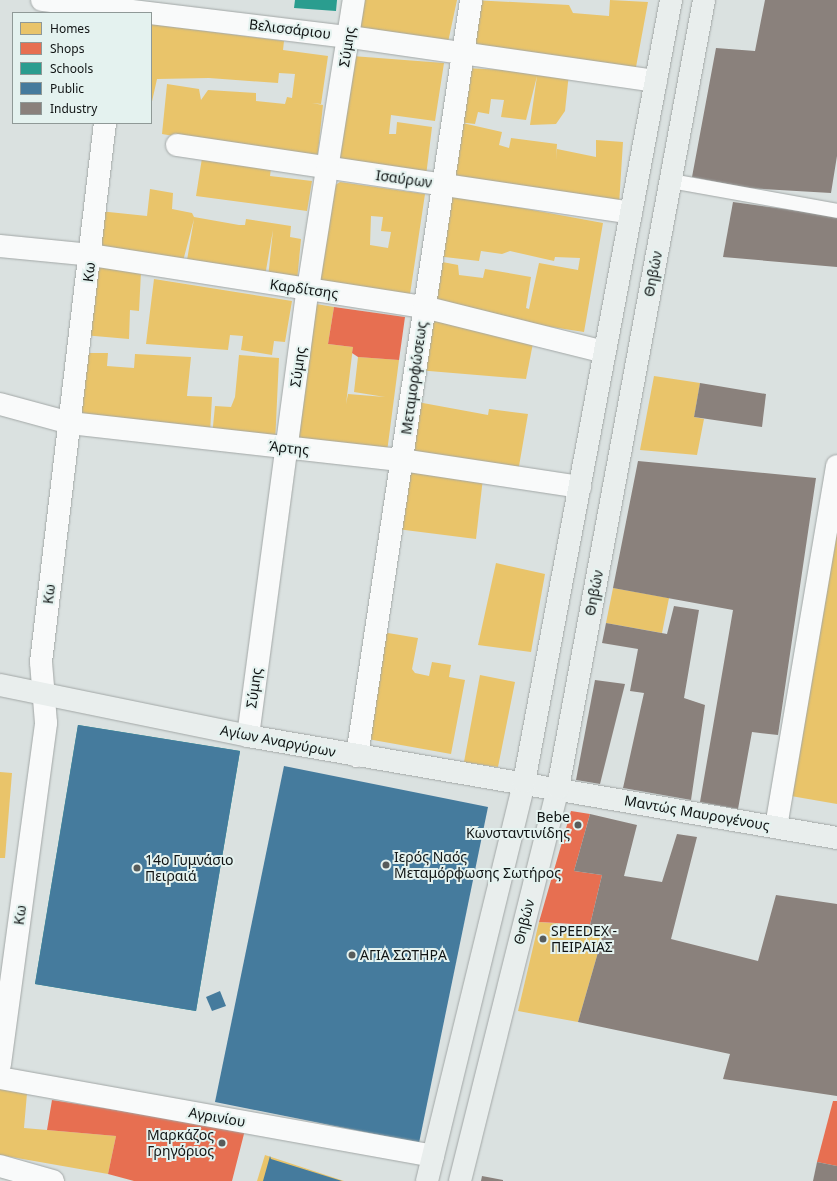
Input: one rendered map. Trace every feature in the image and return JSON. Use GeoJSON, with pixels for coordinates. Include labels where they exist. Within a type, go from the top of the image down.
{"type":"FeatureCollection","features":[{"type":"Feature","properties":{"kind":"main road"},"geometry":{"type":"LineString","coordinates":[[427,1181],[524,782],[671,0]]}},
{"type":"Feature","properties":{"kind":"main road","name":"Θηβών"},"geometry":{"type":"LineString","coordinates":[[460,1181],[558,788],[704,0]]}},
{"type":"Feature","properties":{"kind":"main road","name":"Αγίων Αναργύρων"},"geometry":{"type":"LineString","coordinates":[[0,685],[248,736],[357,756],[558,788]]}},
{"type":"Feature","properties":{"kind":"main road","name":"Μαντώς Μαυρογένους"},"geometry":{"type":"LineString","coordinates":[[558,788],[837,838]]}},
{"type":"Feature","properties":{"kind":"street","name":"Βελισσάριου"},"geometry":{"type":"LineString","coordinates":[[42,0],[118,7],[350,37],[656,82]]}},
{"type":"Feature","properties":{"kind":"street","name":"Σύμης"},"geometry":{"type":"LineString","coordinates":[[248,736],[308,289],[326,168],[350,37],[354,0]]}},
{"type":"Feature","properties":{"kind":"street","name":"Μεταμορφώσεως"},"geometry":{"type":"LineString","coordinates":[[357,756],[402,460],[441,184],[464,53],[471,0]]}},
{"type":"Feature","properties":{"kind":"street","name":"Κω"},"geometry":{"type":"LineString","coordinates":[[0,1064],[46,723],[42,693],[41,662],[91,255],[105,124]]}},
{"type":"Feature","properties":{"kind":"street","name":"Ισαύρων"},"geometry":{"type":"LineString","coordinates":[[177,145],[631,213]]}},
{"type":"Feature","properties":{"kind":"street","name":"Καρδίτσης"},"geometry":{"type":"LineString","coordinates":[[0,246],[91,255],[424,307],[604,352]]}},
{"type":"Feature","properties":{"kind":"street","name":"Άρτης"},"geometry":{"type":"LineString","coordinates":[[0,404],[70,423],[402,460],[580,487]]}},
{"type":"Feature","properties":{"kind":"street"},"geometry":{"type":"LineString","coordinates":[[776,827],[837,466]]}},
{"type":"Feature","properties":{"kind":"street","name":"Αγρινίου"},"geometry":{"type":"LineString","coordinates":[[0,1078],[433,1156]]}},
{"type":"Feature","properties":{"kind":"street"},"geometry":{"type":"LineString","coordinates":[[0,1166],[53,1181]]}},
{"type":"Feature","properties":{"kind":"lane"},"geometry":{"type":"LineString","coordinates":[[670,181],[837,211]]}},
{"type":"Feature","properties":{"kind":"building: Homes"},"geometry":{"type":"Polygon","coordinates":[[[362,0],[457,0],[447,47],[355,35],[362,0]]]}},
{"type":"Feature","properties":{"kind":"building: Homes"},"geometry":{"type":"Polygon","coordinates":[[[472,0],[569,5],[573,13],[609,16],[610,0],[648,2],[636,67],[567,61],[470,44],[472,0]]]}},
{"type":"Feature","properties":{"kind":"building: Homes"},"geometry":{"type":"Polygon","coordinates":[[[152,24],[284,41],[283,50],[328,56],[321,104],[312,103],[323,105],[317,161],[162,134],[167,84],[199,89],[201,100],[208,90],[256,93],[256,101],[285,104],[287,97],[292,98],[295,74],[279,73],[278,83],[209,78],[157,79],[152,102],[152,24]]]}},
{"type":"Feature","properties":{"kind":"building: Homes"},"geometry":{"type":"Polygon","coordinates":[[[352,56],[444,63],[435,121],[391,115],[389,134],[396,134],[397,122],[432,127],[426,176],[337,165],[352,56]]]}},
{"type":"Feature","properties":{"kind":"building: Homes"},"geometry":{"type":"Polygon","coordinates":[[[465,68],[569,73],[565,111],[556,124],[530,125],[537,76],[526,120],[501,117],[504,100],[491,99],[489,114],[478,112],[475,124],[458,122],[502,132],[499,145],[509,148],[511,138],[557,144],[556,160],[557,149],[596,157],[596,140],[623,142],[619,205],[442,179],[465,68]]]}},
{"type":"Feature","properties":{"kind":"building: Homes"},"geometry":{"type":"Polygon","coordinates":[[[202,158],[271,168],[270,176],[312,181],[307,211],[196,196],[202,158]]]}},
{"type":"Feature","properties":{"kind":"building: Homes"},"geometry":{"type":"Polygon","coordinates":[[[340,182],[425,194],[409,301],[317,287],[334,186],[340,182]],[[371,216],[370,245],[388,248],[391,232],[381,231],[383,217],[371,216]]]}},
{"type":"Feature","properties":{"kind":"building: Homes"},"geometry":{"type":"Polygon","coordinates":[[[150,189],[173,193],[172,209],[192,213],[194,217],[239,225],[245,225],[246,219],[291,226],[290,237],[301,239],[297,281],[268,278],[273,230],[265,276],[186,266],[194,219],[182,265],[94,251],[99,211],[147,216],[150,189]]]}},
{"type":"Feature","properties":{"kind":"building: Homes"},"geometry":{"type":"Polygon","coordinates":[[[446,194],[603,223],[584,332],[436,309],[432,260],[458,265],[459,275],[483,278],[485,269],[531,277],[526,308],[529,309],[539,263],[578,270],[580,258],[555,257],[554,261],[510,251],[502,254],[481,251],[479,261],[436,256],[446,194]]]}},
{"type":"Feature","properties":{"kind":"building: Homes"},"geometry":{"type":"Polygon","coordinates":[[[94,265],[141,272],[139,311],[130,310],[129,339],[83,335],[94,265]]]}},
{"type":"Feature","properties":{"kind":"building: Homes"},"geometry":{"type":"Polygon","coordinates":[[[154,279],[292,301],[285,342],[274,341],[272,355],[241,350],[243,336],[230,335],[228,350],[146,344],[154,279]]]}},
{"type":"Feature","properties":{"kind":"building: Homes"},"geometry":{"type":"Polygon","coordinates":[[[310,303],[334,307],[328,344],[353,347],[346,404],[348,394],[385,397],[354,392],[358,357],[399,360],[387,452],[287,445],[310,303]]]}},
{"type":"Feature","properties":{"kind":"building: Homes"},"geometry":{"type":"Polygon","coordinates":[[[425,319],[534,338],[526,379],[417,370],[425,319]]]}},
{"type":"Feature","properties":{"kind":"building: Homes"},"geometry":{"type":"Polygon","coordinates":[[[82,353],[108,353],[107,366],[134,368],[135,354],[191,357],[187,396],[212,397],[210,433],[71,416],[82,353]]]}},
{"type":"Feature","properties":{"kind":"building: Homes"},"geometry":{"type":"Polygon","coordinates":[[[239,355],[279,358],[275,444],[212,436],[215,406],[231,407],[235,397],[239,355]]]}},
{"type":"Feature","properties":{"kind":"building: Homes"},"geometry":{"type":"Polygon","coordinates":[[[654,376],[700,383],[694,417],[704,419],[697,455],[640,450],[654,376]]]}},
{"type":"Feature","properties":{"kind":"building: Homes"},"geometry":{"type":"Polygon","coordinates":[[[412,401],[488,415],[489,409],[528,414],[518,472],[406,455],[412,401]]]}},
{"type":"Feature","properties":{"kind":"building: Homes"},"geometry":{"type":"Polygon","coordinates":[[[407,468],[483,478],[476,539],[397,529],[407,468]]]}},
{"type":"Feature","properties":{"kind":"building: Homes"},"geometry":{"type":"Polygon","coordinates":[[[837,534],[837,804],[791,796],[837,534]]]}},
{"type":"Feature","properties":{"kind":"building: Homes"},"geometry":{"type":"Polygon","coordinates":[[[496,563],[545,574],[531,652],[478,645],[496,563]]]}},
{"type":"Feature","properties":{"kind":"building: Homes"},"geometry":{"type":"Polygon","coordinates":[[[613,588],[669,598],[662,633],[606,623],[613,588]]]}},
{"type":"Feature","properties":{"kind":"building: Homes"},"geometry":{"type":"Polygon","coordinates":[[[382,632],[418,638],[412,669],[415,673],[429,676],[432,662],[451,665],[449,677],[465,680],[451,754],[362,738],[382,632]]]}},
{"type":"Feature","properties":{"kind":"building: Homes"},"geometry":{"type":"Polygon","coordinates":[[[480,675],[515,682],[498,767],[464,762],[480,675]]]}},
{"type":"Feature","properties":{"kind":"building: Homes"},"geometry":{"type":"Polygon","coordinates":[[[0,772],[12,773],[5,858],[0,858],[0,772]]]}},
{"type":"Feature","properties":{"kind":"building: Homes"},"geometry":{"type":"Polygon","coordinates":[[[539,922],[605,928],[578,1022],[518,1011],[539,922]]]}},
{"type":"Feature","properties":{"kind":"building: Homes"},"geometry":{"type":"Polygon","coordinates":[[[0,1089],[27,1093],[24,1128],[116,1136],[108,1174],[0,1155],[0,1089]]]}},
{"type":"Feature","properties":{"kind":"building: Homes"},"geometry":{"type":"Polygon","coordinates":[[[265,1155],[344,1181],[257,1181],[265,1155]]]}},
{"type":"Feature","properties":{"kind":"building: Shops"},"geometry":{"type":"Polygon","coordinates":[[[334,307],[405,317],[399,360],[358,357],[352,353],[353,347],[328,344],[334,307]]]}},
{"type":"Feature","properties":{"kind":"building: Shops"},"geometry":{"type":"Polygon","coordinates":[[[571,811],[590,814],[574,871],[602,875],[590,925],[539,922],[571,811]]]}},
{"type":"Feature","properties":{"kind":"building: Shops"},"geometry":{"type":"Polygon","coordinates":[[[52,1100],[245,1130],[232,1181],[134,1181],[108,1174],[116,1136],[47,1130],[52,1100]]]}},
{"type":"Feature","properties":{"kind":"building: Shops"},"geometry":{"type":"Polygon","coordinates":[[[833,1101],[837,1101],[837,1166],[817,1162],[833,1101]]]}},
{"type":"Feature","properties":{"kind":"building: Schools"},"geometry":{"type":"Polygon","coordinates":[[[295,0],[337,0],[336,11],[294,8],[295,0]]]}},
{"type":"Feature","properties":{"kind":"building: Schools","name":"14ο Γυμνάσιο Πειραιά"},"geometry":{"type":"Polygon","coordinates":[[[78,725],[240,751],[196,1011],[35,984],[78,725]]]}},
{"type":"Feature","properties":{"kind":"building: Public","name":"14ο Γυμνάσιο Πειραιά"},"geometry":{"type":"Polygon","coordinates":[[[78,725],[240,751],[196,1011],[35,984],[78,725]]]}},
{"type":"Feature","properties":{"kind":"building: Public","name":"ΑΓΙΑ ΣΩΤΗΡΑ"},"geometry":{"type":"Polygon","coordinates":[[[284,766],[488,807],[419,1143],[215,1102],[284,766]]]}},
{"type":"Feature","properties":{"kind":"building: Public"},"geometry":{"type":"Polygon","coordinates":[[[220,991],[226,1006],[212,1011],[206,997],[220,991]]]}},
{"type":"Feature","properties":{"kind":"building: Public"},"geometry":{"type":"Polygon","coordinates":[[[270,1156],[271,1159],[342,1181],[263,1181],[270,1156]]]}},
{"type":"Feature","properties":{"kind":"building: Industry"},"geometry":{"type":"Polygon","coordinates":[[[765,0],[837,0],[837,156],[831,193],[747,188],[692,177],[716,48],[755,51],[765,0]]]}},
{"type":"Feature","properties":{"kind":"building: Industry"},"geometry":{"type":"Polygon","coordinates":[[[733,202],[837,216],[837,267],[723,257],[733,202]]]}},
{"type":"Feature","properties":{"kind":"building: Industry"},"geometry":{"type":"Polygon","coordinates":[[[700,383],[766,394],[762,427],[694,417],[700,383]]]}},
{"type":"Feature","properties":{"kind":"building: Industry"},"geometry":{"type":"Polygon","coordinates":[[[638,461],[816,478],[778,735],[752,732],[738,809],[700,802],[733,610],[613,588],[638,461]]]}},
{"type":"Feature","properties":{"kind":"building: Industry"},"geometry":{"type":"Polygon","coordinates":[[[674,606],[699,610],[684,698],[705,705],[691,800],[623,788],[644,693],[630,691],[638,649],[602,643],[606,623],[667,634],[674,606]]]}},
{"type":"Feature","properties":{"kind":"building: Industry"},"geometry":{"type":"Polygon","coordinates":[[[595,680],[625,684],[600,784],[576,780],[595,680]]]}},
{"type":"Feature","properties":{"kind":"building: Industry"},"geometry":{"type":"Polygon","coordinates":[[[590,814],[637,825],[624,876],[662,882],[677,834],[697,837],[671,939],[758,961],[776,895],[837,904],[837,1096],[723,1079],[730,1054],[578,1022],[605,928],[590,925],[602,875],[574,871],[590,814]]]}},
{"type":"Feature","properties":{"kind":"building: Industry"},"geometry":{"type":"Polygon","coordinates":[[[817,1162],[837,1166],[837,1181],[813,1181],[817,1162]]]}},
{"type":"Feature","properties":{"kind":"building: Industry"},"geometry":{"type":"Polygon","coordinates":[[[482,1176],[503,1180],[503,1181],[481,1181],[482,1176]]]}},
{"type":"Feature","properties":{"kind":"place","name":"Bebe Κωνσταντινίδης"},"geometry":{"type":"Point","coordinates":[578,825]}},
{"type":"Feature","properties":{"kind":"place","name":"Ιερός Ναός Μεταμόρφωσης Σωτήρος"},"geometry":{"type":"Point","coordinates":[386,865]}},
{"type":"Feature","properties":{"kind":"place","name":"14ο Γυμνάσιο Πειραιά"},"geometry":{"type":"Point","coordinates":[137,868]}},
{"type":"Feature","properties":{"kind":"place","name":"SPEEDEX - ΠΕΙΡΑΙΑΣ"},"geometry":{"type":"Point","coordinates":[543,939]}},
{"type":"Feature","properties":{"kind":"place","name":"ΑΓΙΑ ΣΩΤΗΡΑ"},"geometry":{"type":"Point","coordinates":[352,955]}},
{"type":"Feature","properties":{"kind":"place","name":"Μαρκάζος Γρηγόριος"},"geometry":{"type":"Point","coordinates":[222,1143]}}]}
